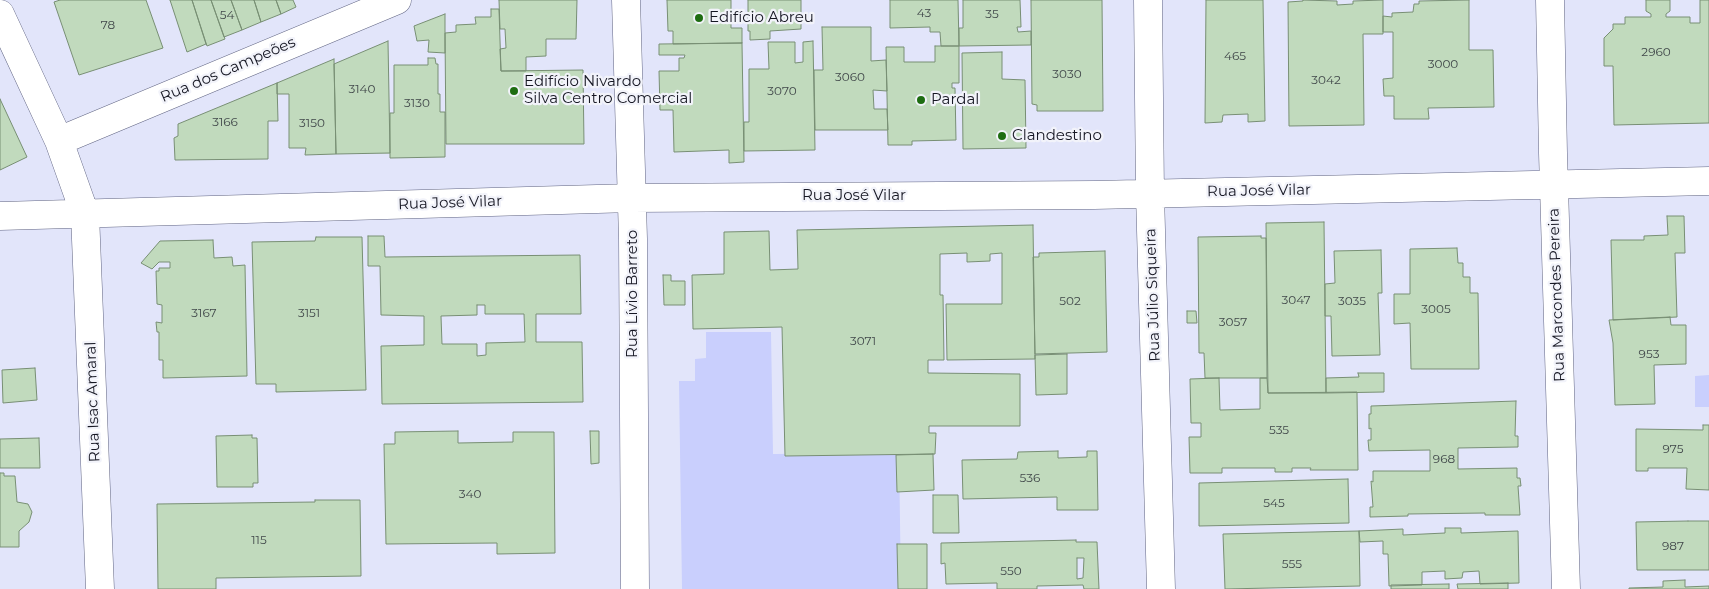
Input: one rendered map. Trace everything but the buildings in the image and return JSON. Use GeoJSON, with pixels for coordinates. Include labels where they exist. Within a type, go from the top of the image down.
{"type":"FeatureCollection","features":[{"type":"Feature","properties":{"kind":"street","name":"Rua dos Campeões"},"geometry":{"type":"LineString","coordinates":[[59,141],[397,0]]}},
{"type":"Feature","properties":{"kind":"street","name":"Rua Lívio Barreto"},"geometry":{"type":"LineString","coordinates":[[626,0],[632,198],[635,589]]}},
{"type":"Feature","properties":{"kind":"street","name":"Rua Júlio Siqueira"},"geometry":{"type":"LineString","coordinates":[[1148,0],[1150,194],[1161,589]]}},
{"type":"Feature","properties":{"kind":"street","name":"Rua Marcondes Pereira"},"geometry":{"type":"LineString","coordinates":[[1550,0],[1566,589]]}},
{"type":"Feature","properties":{"kind":"street","name":"Rua Isac Amaral"},"geometry":{"type":"LineString","coordinates":[[0,14],[59,141],[85,214],[100,589]]}},
{"type":"Feature","properties":{"kind":"street","name":"Rua José Vilar"},"geometry":{"type":"LineString","coordinates":[[0,216],[632,198],[1150,194],[1709,181]]}},
{"type":"Feature","properties":{"kind":"shaded area"},"geometry":{"type":"Polygon","coordinates":[[[706,332],[771,332],[773,454],[899,453],[901,589],[682,589],[679,381],[695,381],[695,359],[706,358],[706,332]]]}},
{"type":"Feature","properties":{"kind":"shaded area"},"geometry":{"type":"Polygon","coordinates":[[[1709,375],[1709,407],[1695,407],[1695,376],[1709,375]]]}},
{"type":"Feature","properties":{"kind":"place","name":"Edifício Abreu"},"geometry":{"type":"Point","coordinates":[699,18]}},
{"type":"Feature","properties":{"kind":"place","name":"Edifício Nivardo Silva Centro Comercial"},"geometry":{"type":"Point","coordinates":[514,91]}},
{"type":"Feature","properties":{"kind":"place","name":"Pardal"},"geometry":{"type":"Point","coordinates":[921,100]}},
{"type":"Feature","properties":{"kind":"place","name":"Clandestino"},"geometry":{"type":"Point","coordinates":[1002,136]}}]}
